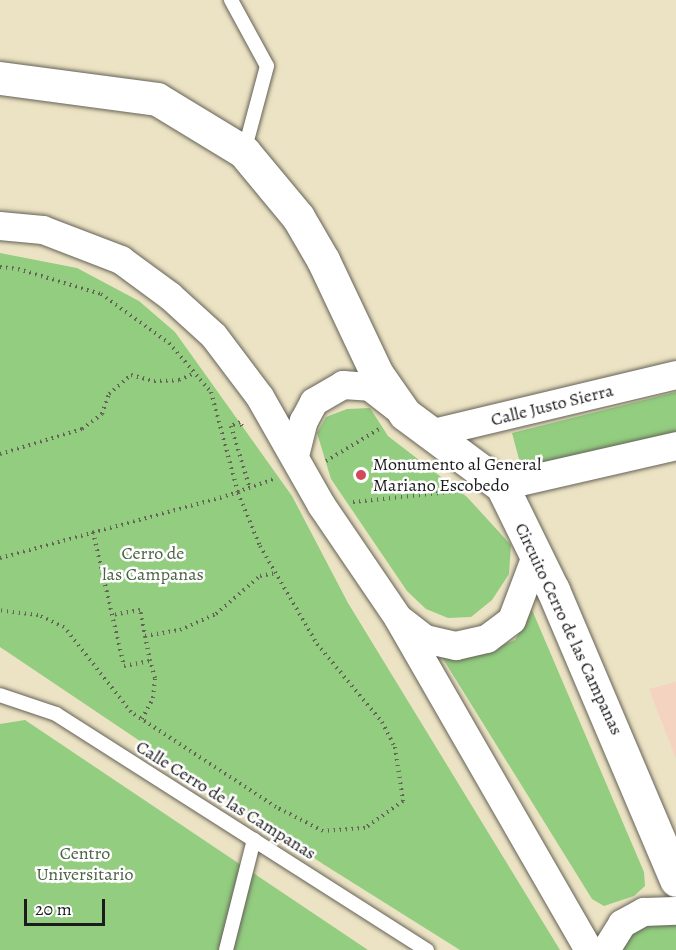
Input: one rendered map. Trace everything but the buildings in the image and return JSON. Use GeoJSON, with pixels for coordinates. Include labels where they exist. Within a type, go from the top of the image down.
{"type":"FeatureCollection","features":[{"type":"Feature","properties":{"kind":"street","name":"Circuito Cerro de las Campanas"},"geometry":{"type":"LineString","coordinates":[[0,78],[157,99],[244,152],[298,217],[323,260],[377,374],[417,424],[472,461],[502,486],[642,791],[676,880]]}},
{"type":"Feature","properties":{"kind":"street"},"geometry":{"type":"LineString","coordinates":[[0,226],[43,230],[81,242],[121,260],[170,296],[214,336],[260,397],[322,506],[398,618],[589,950]]}},
{"type":"Feature","properties":{"kind":"street","name":"Calle Justo Sierra"},"geometry":{"type":"LineString","coordinates":[[417,424],[676,375]]}},
{"type":"Feature","properties":{"kind":"street"},"geometry":{"type":"LineString","coordinates":[[300,465],[314,402],[343,386],[370,387],[417,424]]}},
{"type":"Feature","properties":{"kind":"street"},"geometry":{"type":"LineString","coordinates":[[502,486],[676,446]]}},
{"type":"Feature","properties":{"kind":"street"},"geometry":{"type":"LineString","coordinates":[[398,618],[425,639],[456,646],[487,639],[512,620],[536,556]]}},
{"type":"Feature","properties":{"kind":"street"},"geometry":{"type":"LineString","coordinates":[[606,950],[622,924],[644,912],[676,911]]}},
{"type":"Feature","properties":{"kind":"lane"},"geometry":{"type":"LineString","coordinates":[[231,0],[267,66],[244,152]]}},
{"type":"Feature","properties":{"kind":"lane","name":"Calle Cerro de las Campanas"},"geometry":{"type":"LineString","coordinates":[[0,694],[56,714],[427,950]]}},
{"type":"Feature","properties":{"kind":"lane"},"geometry":{"type":"LineString","coordinates":[[226,950],[254,839]]}},
{"type":"Feature","properties":{"kind":"path"},"geometry":{"type":"LineString","coordinates":[[0,267],[101,294],[169,343],[211,392],[238,493],[276,573],[316,644],[382,722],[395,747],[403,801],[365,828],[323,831],[276,807],[131,712],[64,627],[38,615],[0,610]]}},
{"type":"Feature","properties":{"kind":"path"},"geometry":{"type":"LineString","coordinates":[[0,454],[82,429],[102,414],[109,393],[131,375],[154,381],[179,380],[195,373]]}},
{"type":"Feature","properties":{"kind":"path"},"geometry":{"type":"LineString","coordinates":[[246,431],[240,422],[231,426],[250,489]]}},
{"type":"Feature","properties":{"kind":"path"},"geometry":{"type":"LineString","coordinates":[[300,465],[417,424]]}},
{"type":"Feature","properties":{"kind":"path"},"geometry":{"type":"LineString","coordinates":[[0,558],[238,493],[273,479]]}},
{"type":"Feature","properties":{"kind":"path"},"geometry":{"type":"LineString","coordinates":[[322,506],[502,486]]}},
{"type":"Feature","properties":{"kind":"path"},"geometry":{"type":"LineString","coordinates":[[93,532],[124,666],[150,661]]}},
{"type":"Feature","properties":{"kind":"path"},"geometry":{"type":"LineString","coordinates":[[145,636],[180,630],[216,614],[260,576],[276,573]]}},
{"type":"Feature","properties":{"kind":"path"},"geometry":{"type":"LineString","coordinates":[[113,615],[140,610],[155,678],[153,698],[142,719]]}},
{"type":"Feature","properties":{"kind":"shaded area"},"geometry":{"type":"Polygon","coordinates":[[[676,682],[676,759],[649,689],[676,682]]]}},
{"type":"Feature","properties":{"kind":"green space","name":"Cerro de las Campanas"},"geometry":{"type":"Polygon","coordinates":[[[0,253],[77,268],[139,301],[175,332],[292,496],[348,603],[560,950],[460,950],[323,864],[0,647],[0,253]]]}},
{"type":"Feature","properties":{"kind":"green space"},"geometry":{"type":"Polygon","coordinates":[[[676,392],[676,439],[524,478],[512,433],[676,392]]]}},
{"type":"Feature","properties":{"kind":"green space"},"geometry":{"type":"Polygon","coordinates":[[[370,408],[388,436],[467,497],[511,545],[509,574],[492,600],[471,617],[448,618],[426,609],[407,591],[331,479],[317,433],[326,417],[347,409],[370,408]]]}},
{"type":"Feature","properties":{"kind":"green space"},"geometry":{"type":"Polygon","coordinates":[[[532,610],[644,872],[645,886],[634,896],[604,906],[592,899],[440,654],[497,647],[515,640],[532,610]]]}},
{"type":"Feature","properties":{"kind":"green space","name":"Centro Universitario"},"geometry":{"type":"Polygon","coordinates":[[[25,720],[368,950],[0,950],[0,724],[25,720]]]}},
{"type":"Feature","properties":{"kind":"green space"},"geometry":{"type":"Polygon","coordinates":[[[676,911],[676,950],[606,950],[606,945],[676,911]]]}},
{"type":"Feature","properties":{"kind":"place","name":"Monumento al General Mariano Escobedo"},"geometry":{"type":"Point","coordinates":[361,475]}}]}
